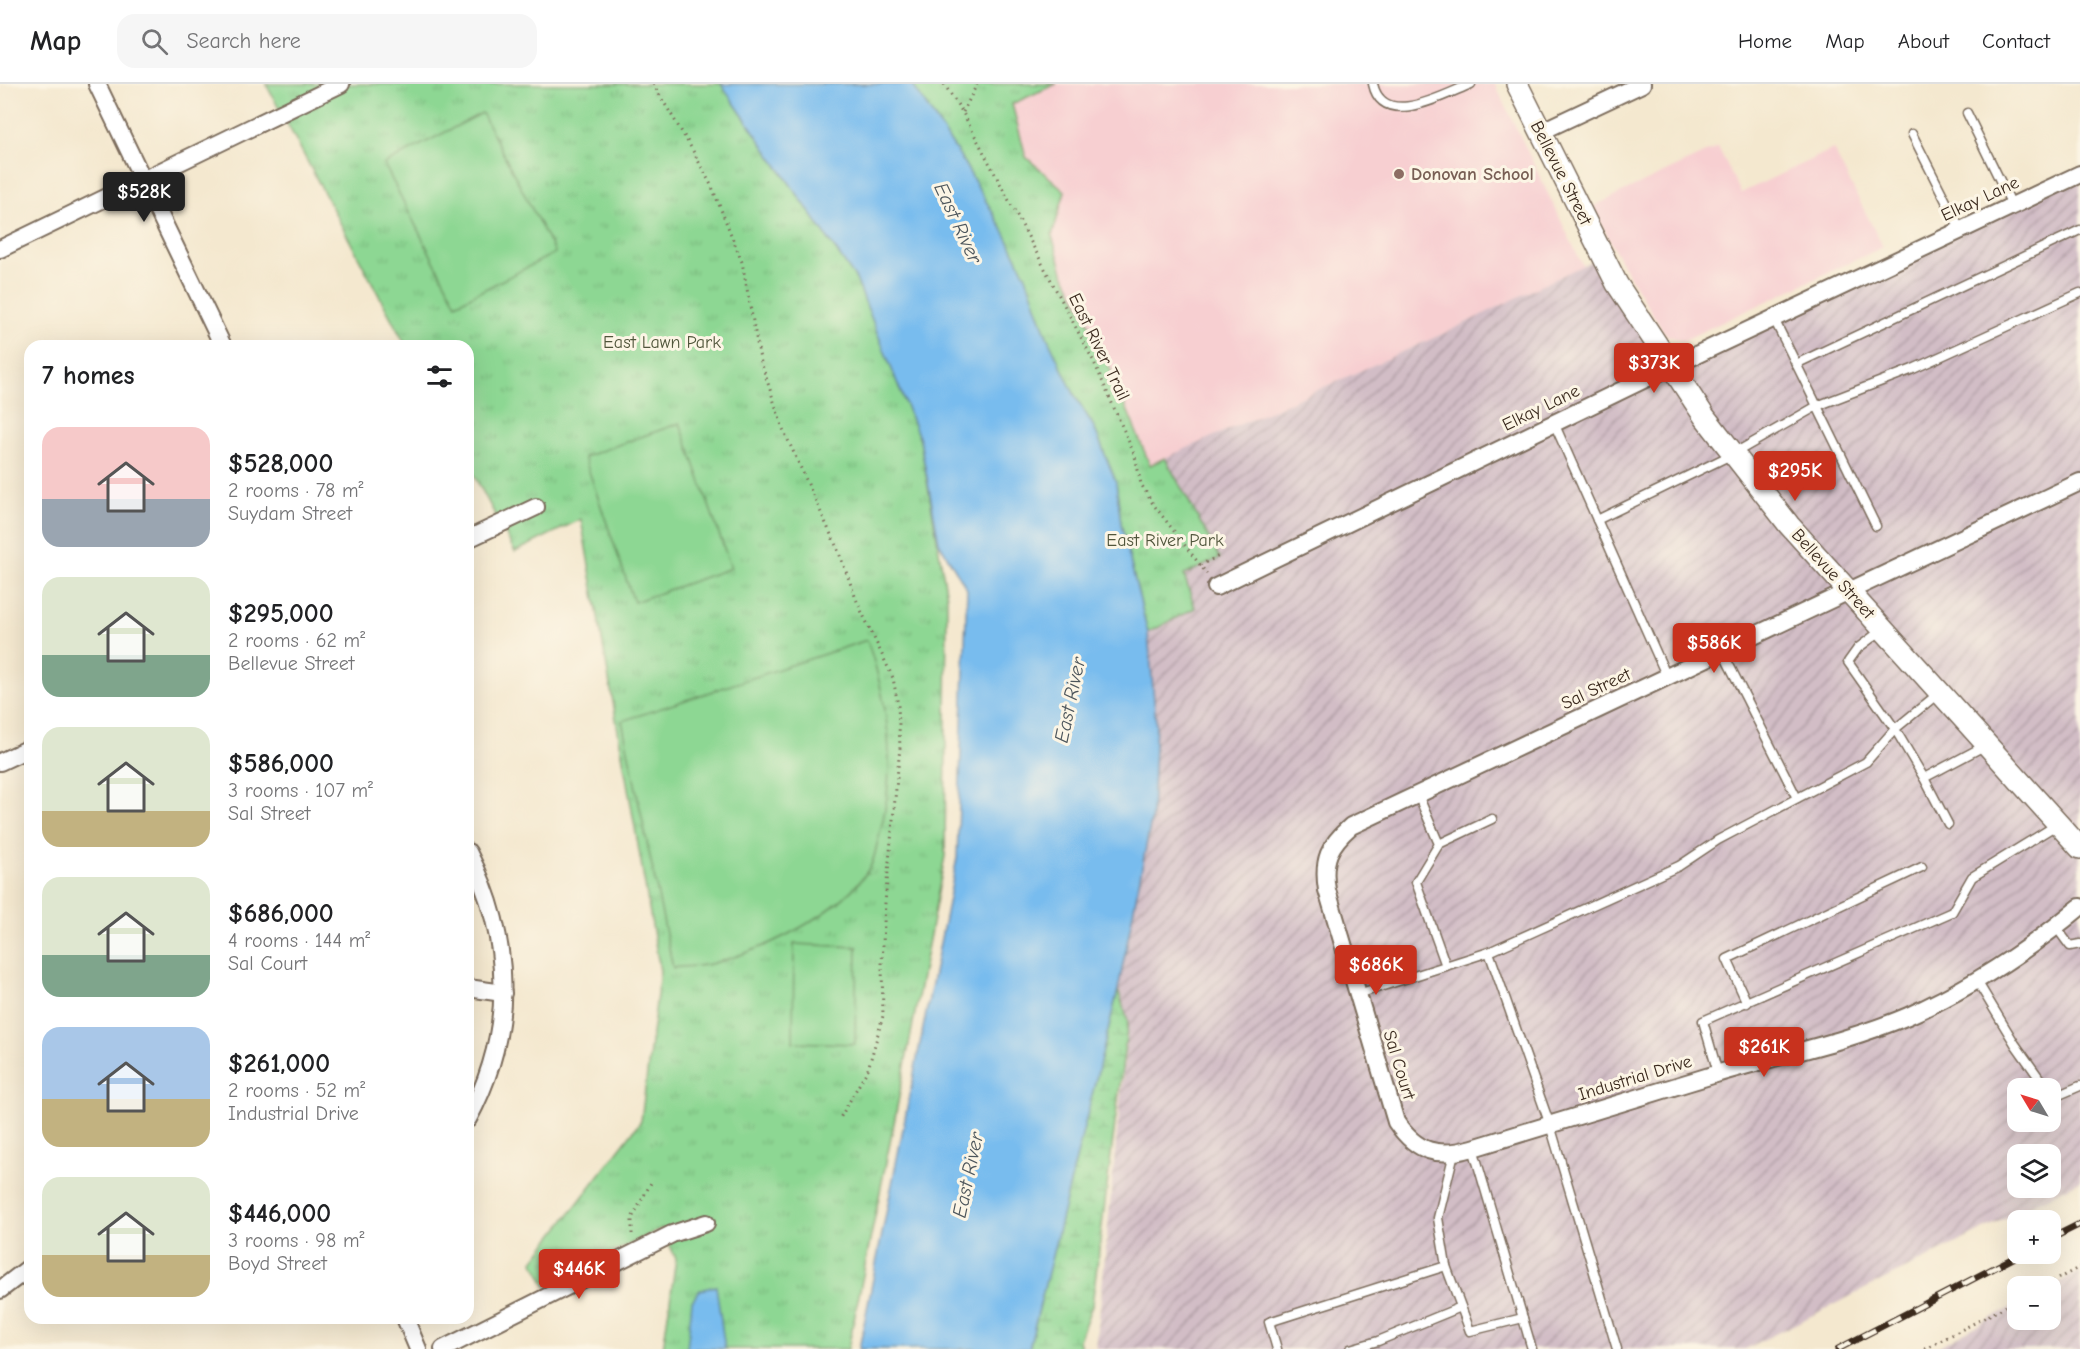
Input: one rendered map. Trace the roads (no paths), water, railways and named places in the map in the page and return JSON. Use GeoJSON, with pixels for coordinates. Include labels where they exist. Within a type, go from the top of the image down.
{"type":"FeatureCollection","features":[{"type":"Feature","properties":{"kind":"street"},"geometry":{"type":"LineString","coordinates":[[97,84],[220,340]]}},
{"type":"Feature","properties":{"kind":"street"},"geometry":{"type":"LineString","coordinates":[[0,249],[341,84]]}},
{"type":"Feature","properties":{"kind":"street","name":"Bellevue Street"},"geometry":{"type":"LineString","coordinates":[[1516,84],[1617,284],[1704,416],[1789,525],[2080,848]]}},
{"type":"Feature","properties":{"kind":"street"},"geometry":{"type":"LineString","coordinates":[[1540,132],[1642,84]]}},
{"type":"Feature","properties":{"kind":"street","name":"Elkay Lane"},"geometry":{"type":"LineString","coordinates":[[1216,587],[1672,366],[2080,174]]}},
{"type":"Feature","properties":{"kind":"street","name":"Sal Street"},"geometry":{"type":"LineString","coordinates":[[1331,848],[1338,838],[1352,826],[2080,482]]}},
{"type":"Feature","properties":{"kind":"street"},"geometry":{"type":"LineString","coordinates":[[474,536],[536,507]]}},
{"type":"Feature","properties":{"kind":"street"},"geometry":{"type":"LineString","coordinates":[[0,762],[24,751]]}},
{"type":"Feature","properties":{"kind":"street","name":"Sal Court"},"geometry":{"type":"LineString","coordinates":[[1331,848],[1326,862],[1327,890],[1396,1122],[1404,1134],[1419,1146]]}},
{"type":"Feature","properties":{"kind":"street"},"geometry":{"type":"LineString","coordinates":[[474,864],[481,877],[494,919],[502,960],[503,993],[499,1035],[489,1072],[474,1106]]}},
{"type":"Feature","properties":{"kind":"street","name":"Industrial Drive"},"geometry":{"type":"LineString","coordinates":[[1419,1146],[1431,1151],[1454,1153],[1718,1073],[1865,1032],[1906,1017],[1977,981],[2037,942],[2080,908]]}},
{"type":"Feature","properties":{"kind":"street"},"geometry":{"type":"LineString","coordinates":[[474,989],[503,993]]}},
{"type":"Feature","properties":{"kind":"street"},"geometry":{"type":"LineString","coordinates":[[442,1349],[672,1234],[705,1223]]}},
{"type":"Feature","properties":{"kind":"street"},"geometry":{"type":"LineString","coordinates":[[0,1290],[24,1272]]}},
{"type":"Feature","properties":{"kind":"street"},"geometry":{"type":"LineString","coordinates":[[408,1324],[418,1349]]}},
{"type":"Feature","properties":{"kind":"lane"},"geometry":{"type":"LineString","coordinates":[[1373,84],[1374,91],[1381,99],[1389,105],[1403,108],[1471,84]]}},
{"type":"Feature","properties":{"kind":"lane"},"geometry":{"type":"LineString","coordinates":[[1967,113],[2012,206]]}},
{"type":"Feature","properties":{"kind":"lane"},"geometry":{"type":"LineString","coordinates":[[1912,134],[1960,229]]}},
{"type":"Feature","properties":{"kind":"lane"},"geometry":{"type":"LineString","coordinates":[[1796,364],[2080,230]]}},
{"type":"Feature","properties":{"kind":"lane"},"geometry":{"type":"LineString","coordinates":[[1598,520],[1733,454],[1817,406],[1913,369],[2080,293]]}},
{"type":"Feature","properties":{"kind":"lane"},"geometry":{"type":"LineString","coordinates":[[1774,318],[1876,526]]}},
{"type":"Feature","properties":{"kind":"lane"},"geometry":{"type":"LineString","coordinates":[[1554,423],[1667,677]]}},
{"type":"Feature","properties":{"kind":"lane"},"geometry":{"type":"LineString","coordinates":[[1882,629],[1858,648],[1848,662],[1895,729],[1948,824]]}},
{"type":"Feature","properties":{"kind":"lane"},"geometry":{"type":"LineString","coordinates":[[1722,651],[1797,798]]}},
{"type":"Feature","properties":{"kind":"lane"},"geometry":{"type":"LineString","coordinates":[[1358,994],[1489,952],[1679,866],[1718,840],[1866,762],[1895,729],[1939,693]]}},
{"type":"Feature","properties":{"kind":"lane"},"geometry":{"type":"LineString","coordinates":[[1924,778],[1987,745]]}},
{"type":"Feature","properties":{"kind":"lane"},"geometry":{"type":"LineString","coordinates":[[1418,795],[1439,844]]}},
{"type":"Feature","properties":{"kind":"lane"},"geometry":{"type":"LineString","coordinates":[[1446,966],[1416,882],[1439,844],[1492,819]]}},
{"type":"Feature","properties":{"kind":"lane"},"geometry":{"type":"LineString","coordinates":[[1718,1073],[1703,1020],[1747,1003],[1952,912],[1972,877],[2058,824]]}},
{"type":"Feature","properties":{"kind":"lane"},"geometry":{"type":"LineString","coordinates":[[1747,1003],[1727,959],[1922,867]]}},
{"type":"Feature","properties":{"kind":"lane"},"geometry":{"type":"LineString","coordinates":[[2056,927],[2070,946],[2080,944]]}},
{"type":"Feature","properties":{"kind":"lane"},"geometry":{"type":"LineString","coordinates":[[1489,952],[1550,1125],[1617,1349]]}},
{"type":"Feature","properties":{"kind":"lane"},"geometry":{"type":"LineString","coordinates":[[1977,981],[2015,1044],[2039,1078]]}},
{"type":"Feature","properties":{"kind":"lane"},"geometry":{"type":"LineString","coordinates":[[2061,1094],[2080,1086]]}},
{"type":"Feature","properties":{"kind":"lane"},"geometry":{"type":"LineString","coordinates":[[1473,1148],[1532,1349]]}},
{"type":"Feature","properties":{"kind":"lane"},"geometry":{"type":"LineString","coordinates":[[1454,1153],[1438,1218],[1446,1266],[1470,1331],[1523,1318]]}},
{"type":"Feature","properties":{"kind":"lane"},"geometry":{"type":"LineString","coordinates":[[1277,1349],[1269,1322],[1446,1266]]}},
{"type":"Feature","properties":{"kind":"lane"},"geometry":{"type":"LineString","coordinates":[[1350,1349],[1378,1341],[1461,1307]]}},
{"type":"Feature","properties":{"kind":"water","name":"East River"},"geometry":{"type":"Polygon","coordinates":[[[721,84],[912,84],[961,158],[1004,232],[1026,277],[1047,337],[1075,396],[1094,427],[1116,482],[1121,524],[1148,633],[1156,722],[1152,816],[1118,990],[1029,1349],[859,1349],[957,858],[967,589],[939,543],[920,440],[856,279],[721,84]]]}},
{"type":"Feature","properties":{"kind":"water"},"geometry":{"type":"Polygon","coordinates":[[[716,1286],[725,1349],[687,1349],[692,1301],[700,1290],[716,1286]]]}},
{"type":"Feature","properties":{"kind":"railway"},"geometry":{"type":"LineString","coordinates":[[2061,1234],[2080,1224]]}},
{"type":"Feature","properties":{"kind":"railway"},"geometry":{"type":"LineString","coordinates":[[1838,1349],[2007,1261]]}},
{"type":"Feature","properties":{"kind":"place","name":"Donovan School"},"geometry":{"type":"Point","coordinates":[1399,174]}},
{"type":"Feature","properties":{"kind":"park label","name":"East Lawn Park"},"geometry":{"type":"Point","coordinates":[662,342]}},
{"type":"Feature","properties":{"kind":"park label","name":"East River Park"},"geometry":{"type":"Point","coordinates":[1165,540]}}]}
